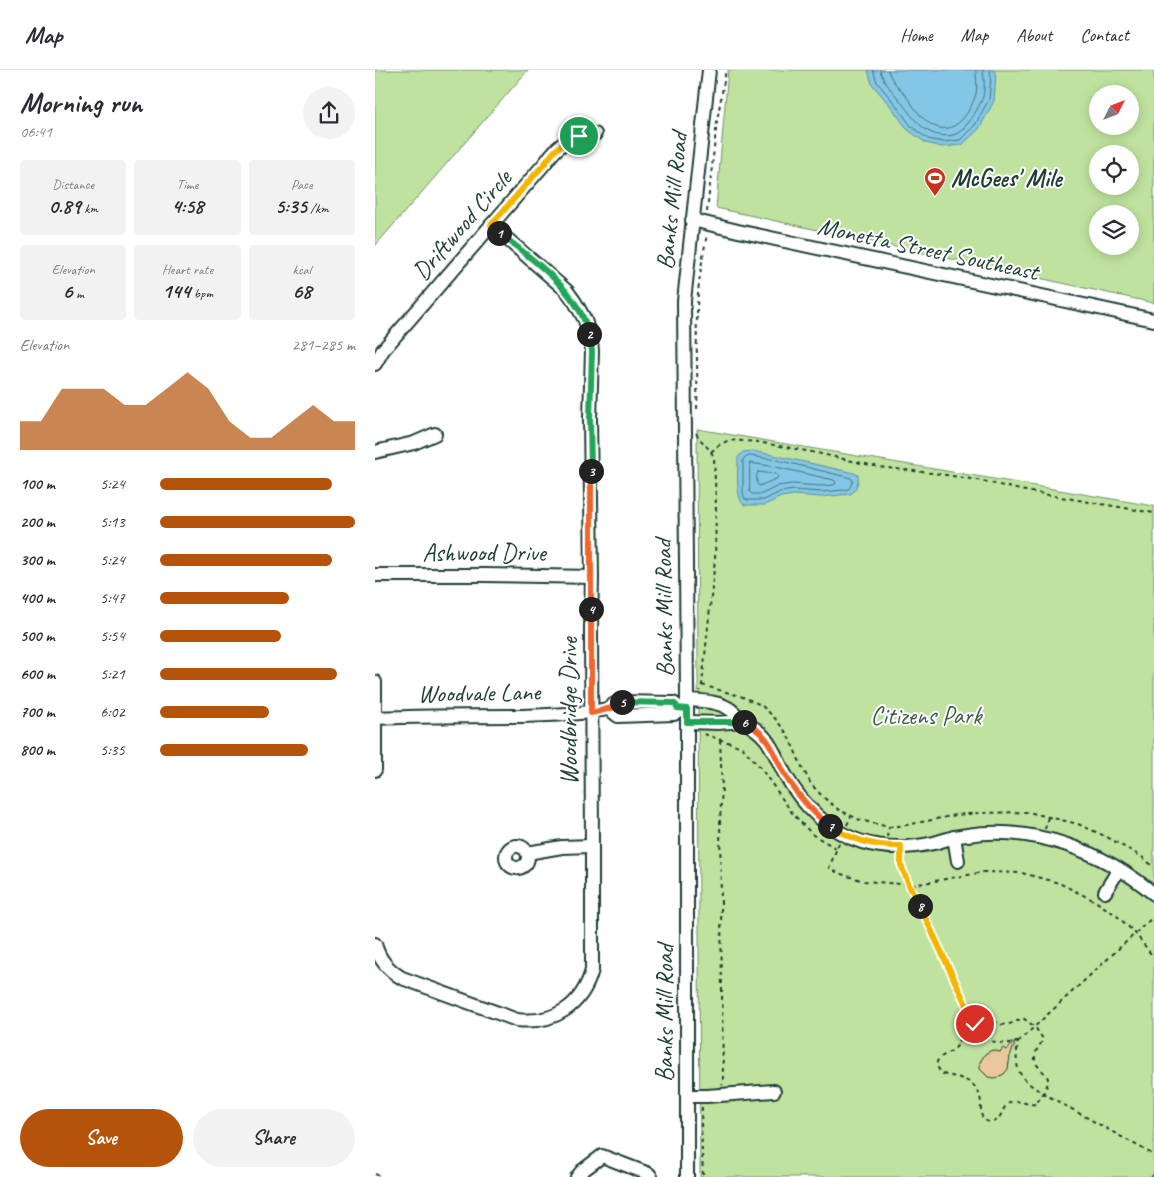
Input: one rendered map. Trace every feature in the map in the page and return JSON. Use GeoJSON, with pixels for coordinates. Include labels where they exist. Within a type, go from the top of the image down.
{"type":"FeatureCollection","features":[{"type":"Feature","properties":{"kind":"street","name":"Banks Mill Road"},"geometry":{"type":"LineString","coordinates":[[687,1177],[689,710],[684,301],[709,70]]}},
{"type":"Feature","properties":{"kind":"street","name":"Driftwood Circle"},"geometry":{"type":"LineString","coordinates":[[375,364],[383,350],[559,146],[572,138],[595,134]]}},
{"type":"Feature","properties":{"kind":"street","name":"Monetta Street Southeast"},"geometry":{"type":"LineString","coordinates":[[692,220],[1154,320]]}},
{"type":"Feature","properties":{"kind":"street","name":"Woodbridge Drive"},"geometry":{"type":"LineString","coordinates":[[375,944],[383,963],[393,973],[402,978],[517,1020],[534,1021],[565,1011],[577,1000],[587,986],[592,970],[590,418],[592,351],[589,330],[581,311],[567,291],[491,225]]}},
{"type":"Feature","properties":{"kind":"street"},"geometry":{"type":"LineString","coordinates":[[375,452],[415,443],[435,434]]}},
{"type":"Feature","properties":{"kind":"street","name":"Ashwood Drive"},"geometry":{"type":"LineString","coordinates":[[375,575],[592,577]]}},
{"type":"Feature","properties":{"kind":"street"},"geometry":{"type":"LineString","coordinates":[[375,682],[375,770]]}},
{"type":"Feature","properties":{"kind":"street"},"geometry":{"type":"LineString","coordinates":[[689,710],[708,701],[727,707],[743,722],[759,731],[770,743],[787,777],[807,806],[821,820],[843,834],[861,842],[901,846],[927,844],[966,835],[995,833],[1042,838],[1074,847],[1105,860],[1141,883],[1154,894]]}},
{"type":"Feature","properties":{"kind":"street","name":"Woodvale Lane"},"geometry":{"type":"LineString","coordinates":[[375,718],[591,713],[612,708],[618,702],[673,703],[689,710]]}},
{"type":"Feature","properties":{"kind":"street"},"geometry":{"type":"LineString","coordinates":[[689,710],[718,723],[743,722]]}},
{"type":"Feature","properties":{"kind":"street"},"geometry":{"type":"LineString","coordinates":[[954,837],[958,861]]}},
{"type":"Feature","properties":{"kind":"street"},"geometry":{"type":"LineString","coordinates":[[527,853],[562,847],[592,846]]}},
{"type":"Feature","properties":{"kind":"street"},"geometry":{"type":"LineString","coordinates":[[1105,892],[1119,869]]}},
{"type":"Feature","properties":{"kind":"street"},"geometry":{"type":"LineString","coordinates":[[687,1096],[774,1091]]}},
{"type":"Feature","properties":{"kind":"street"},"geometry":{"type":"LineString","coordinates":[[577,1177],[602,1156],[649,1174],[651,1177]]}},
{"type":"Feature","properties":{"kind":"street"},"geometry":{"type":"LineString","coordinates":[[587,1177],[594,1161]]}},
{"type":"Feature","properties":{"kind":"path"},"geometry":{"type":"LineString","coordinates":[[696,411],[698,390],[697,313],[707,234],[707,206],[717,120],[726,70]]}},
{"type":"Feature","properties":{"kind":"path"},"geometry":{"type":"LineString","coordinates":[[696,427],[696,434],[713,457],[716,506],[715,559],[702,685],[689,710],[696,729],[706,736],[742,747],[760,767],[793,814],[813,835],[836,848]]}},
{"type":"Feature","properties":{"kind":"path"},"geometry":{"type":"LineString","coordinates":[[711,452],[729,440],[758,442],[817,453],[879,468],[932,473],[983,481],[1020,490],[1154,513]]}},
{"type":"Feature","properties":{"kind":"path"},"geometry":{"type":"LineString","coordinates":[[702,685],[743,696],[761,705],[785,731],[811,784],[839,810],[860,820],[889,827],[907,826],[956,815],[988,812],[1028,812],[1079,824],[1141,857],[1154,867]]}},
{"type":"Feature","properties":{"kind":"path"},"geometry":{"type":"LineString","coordinates":[[703,1177],[702,1104],[707,1096],[719,1090],[723,1081],[720,739]]}},
{"type":"Feature","properties":{"kind":"path"},"geometry":{"type":"LineString","coordinates":[[851,816],[829,868],[838,873],[864,881],[909,885],[984,872],[1022,873],[1059,883],[1095,900],[1116,915],[1135,934],[1154,958]]}},
{"type":"Feature","properties":{"kind":"path"},"geometry":{"type":"LineString","coordinates":[[901,846],[901,865],[909,885],[975,1024],[983,1035],[992,1042],[1018,1042],[1154,916]]}},
{"type":"Feature","properties":{"kind":"path"},"geometry":{"type":"LineString","coordinates":[[983,1010],[997,1023],[1003,1025],[1011,1024],[1023,1018],[1035,1027],[1043,1039],[1036,1051],[1035,1058],[1039,1068],[1048,1077],[1048,1082],[1036,1104],[1014,1101],[1004,1108],[999,1119],[994,1122],[987,1121],[980,1114],[981,1098],[977,1089],[963,1078],[943,1074],[937,1066],[941,1056],[955,1048],[958,1043],[957,1023],[971,1015],[983,1010]]}},
{"type":"Feature","properties":{"kind":"path"},"geometry":{"type":"LineString","coordinates":[[1018,1042],[1018,1072],[1029,1085],[1154,1155]]}},
{"type":"Feature","properties":{"kind":"path"},"geometry":{"type":"LineString","coordinates":[[375,1174],[382,1177]]}},
{"type":"Feature","properties":{"kind":"green space"},"geometry":{"type":"Polygon","coordinates":[[[375,70],[528,70],[375,246],[375,70]]]}},
{"type":"Feature","properties":{"kind":"green space","name":"McGees' Mile"},"geometry":{"type":"Polygon","coordinates":[[[728,70],[1154,70],[1154,303],[716,208],[728,70]]]}},
{"type":"Feature","properties":{"kind":"green space","name":"Citizens Park"},"geometry":{"type":"Polygon","coordinates":[[[697,429],[1154,506],[1154,1177],[700,1177],[697,429]]]}},
{"type":"Feature","properties":{"kind":"water"},"geometry":{"type":"Polygon","coordinates":[[[868,70],[994,70],[996,74],[994,101],[979,129],[962,145],[942,147],[926,143],[908,130],[872,84],[868,70]]]}},
{"type":"Feature","properties":{"kind":"water"},"geometry":{"type":"Polygon","coordinates":[[[752,451],[854,473],[858,475],[858,483],[851,494],[821,497],[794,495],[781,497],[765,505],[744,505],[738,490],[738,457],[743,452],[752,451]]]}},
{"type":"Feature","properties":{"kind":"building"},"geometry":{"type":"Polygon","coordinates":[[[1016,1041],[1010,1056],[1008,1069],[1004,1074],[995,1078],[988,1077],[980,1069],[980,1062],[985,1054],[992,1050],[1000,1052],[1003,1048],[1006,1050],[1016,1041]]]}},
{"type":"Feature","properties":{"kind":"place","name":"McGees' Mile"},"geometry":{"type":"Point","coordinates":[935,197]}},
{"type":"Feature","properties":{"kind":"route"},"geometry":{"type":"LineString","coordinates":[[579,136],[565,142],[553,152],[491,225],[567,291],[581,311],[589,330],[592,351],[590,418],[591,713],[612,708],[615,702],[673,703],[677,708],[687,709],[687,722],[743,722],[765,736],[794,789],[821,820],[861,842],[901,846],[901,865],[909,885],[975,1024]]}}]}
